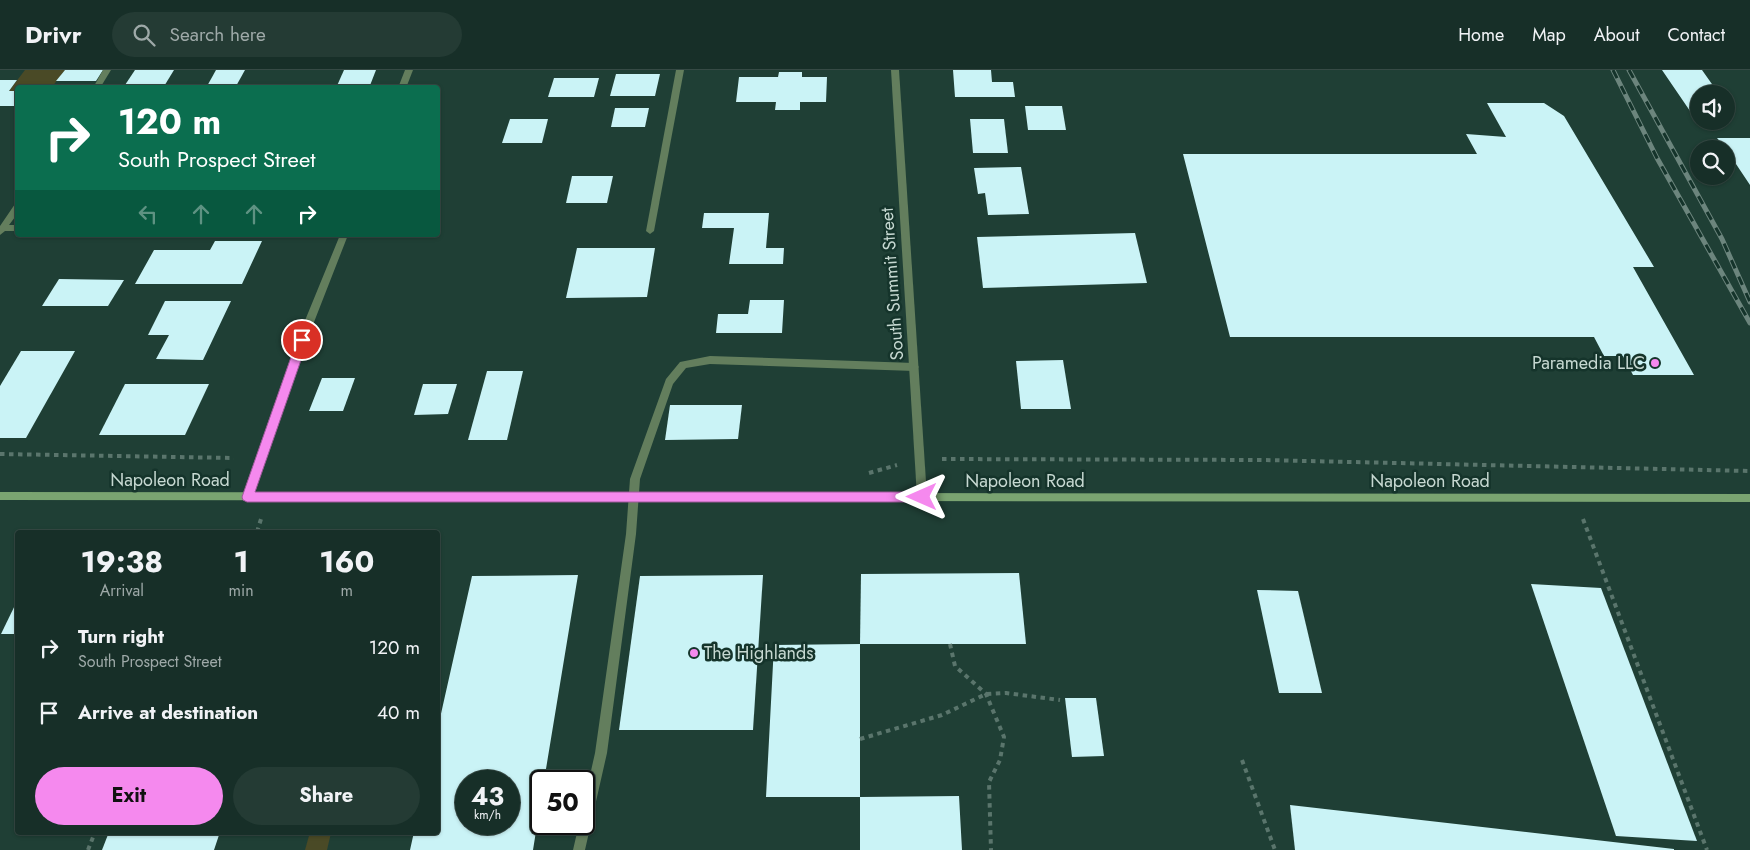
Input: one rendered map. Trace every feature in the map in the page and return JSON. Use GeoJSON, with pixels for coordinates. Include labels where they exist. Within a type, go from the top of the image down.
{"type":"FeatureCollection","features":[{"type":"Feature","properties":{"kind":"main road","name":"Napoleon Road"},"geometry":{"type":"LineString","coordinates":[[0,496],[1750,498]]}},
{"type":"Feature","properties":{"kind":"street"},"geometry":{"type":"LineString","coordinates":[[98,85],[107,70]]}},
{"type":"Feature","properties":{"kind":"street"},"geometry":{"type":"LineString","coordinates":[[403,85],[409,70]]}},
{"type":"Feature","properties":{"kind":"street"},"geometry":{"type":"LineString","coordinates":[[650,231],[680,70]]}},
{"type":"Feature","properties":{"kind":"street","name":"South Summit Street"},"geometry":{"type":"LineString","coordinates":[[895,70],[922,497]]}},
{"type":"Feature","properties":{"kind":"street"},"geometry":{"type":"LineString","coordinates":[[1,230],[15,210]]}},
{"type":"Feature","properties":{"kind":"street"},"geometry":{"type":"LineString","coordinates":[[1,230],[15,228]]}},
{"type":"Feature","properties":{"kind":"street"},"geometry":{"type":"LineString","coordinates":[[247,497],[302,340],[343,237]]}},
{"type":"Feature","properties":{"kind":"street"},"geometry":{"type":"LineString","coordinates":[[579,850],[601,753],[631,534],[632,498],[635,479],[669,382],[683,365],[710,360],[914,367]]}},
{"type":"Feature","properties":{"kind":"path"},"geometry":{"type":"LineString","coordinates":[[0,454],[234,458]]}},
{"type":"Feature","properties":{"kind":"path"},"geometry":{"type":"LineString","coordinates":[[939,458],[1262,460],[1750,471]]}},
{"type":"Feature","properties":{"kind":"path"},"geometry":{"type":"LineString","coordinates":[[1574,498],[1707,850]]}},
{"type":"Feature","properties":{"kind":"path"},"geometry":{"type":"LineString","coordinates":[[258,530],[264,511]]}},
{"type":"Feature","properties":{"kind":"path"},"geometry":{"type":"LineString","coordinates":[[950,644],[955,666],[986,694],[1004,737],[1000,760],[989,782],[992,850]]}},
{"type":"Feature","properties":{"kind":"path"},"geometry":{"type":"LineString","coordinates":[[860,739],[942,715],[986,694],[1006,694],[1060,700]]}},
{"type":"Feature","properties":{"kind":"path"},"geometry":{"type":"LineString","coordinates":[[1242,760],[1275,850]]}},
{"type":"Feature","properties":{"kind":"path"},"geometry":{"type":"LineString","coordinates":[[88,850],[94,835]]}},
{"type":"Feature","properties":{"kind":"shaded area"},"geometry":{"type":"Polygon","coordinates":[[[25,70],[65,70],[54,85],[15,85],[15,91],[9,91],[25,70]]]}},
{"type":"Feature","properties":{"kind":"shaded area"},"geometry":{"type":"Polygon","coordinates":[[[309,835],[331,835],[327,850],[305,850],[309,835]]]}},
{"type":"Feature","properties":{"kind":"building"},"geometry":{"type":"Polygon","coordinates":[[[65,70],[103,70],[96,81],[56,81],[65,70]]]}},
{"type":"Feature","properties":{"kind":"building"},"geometry":{"type":"Polygon","coordinates":[[[135,70],[174,70],[165,85],[125,85],[135,70]]]}},
{"type":"Feature","properties":{"kind":"building"},"geometry":{"type":"Polygon","coordinates":[[[216,70],[245,70],[237,85],[208,85],[216,70]]]}},
{"type":"Feature","properties":{"kind":"building"},"geometry":{"type":"Polygon","coordinates":[[[344,70],[376,70],[370,85],[337,85],[344,70]]]}},
{"type":"Feature","properties":{"kind":"building"},"geometry":{"type":"Polygon","coordinates":[[[953,70],[991,70],[992,82],[1013,82],[1015,97],[955,97],[953,70]]]}},
{"type":"Feature","properties":{"kind":"building"},"geometry":{"type":"Polygon","coordinates":[[[1662,70],[1702,70],[1713,85],[1690,85],[1690,111],[1662,70]]]}},
{"type":"Feature","properties":{"kind":"building"},"geometry":{"type":"Polygon","coordinates":[[[779,72],[802,72],[802,77],[827,77],[826,102],[800,102],[800,110],[775,110],[776,102],[736,102],[739,77],[778,77],[779,72]]]}},
{"type":"Feature","properties":{"kind":"building"},"geometry":{"type":"Polygon","coordinates":[[[616,74],[660,74],[655,96],[610,96],[616,74]]]}},
{"type":"Feature","properties":{"kind":"building"},"geometry":{"type":"Polygon","coordinates":[[[554,78],[599,78],[594,97],[548,97],[554,78]]]}},
{"type":"Feature","properties":{"kind":"building"},"geometry":{"type":"Polygon","coordinates":[[[0,80],[17,80],[9,91],[15,91],[15,106],[0,106],[0,80]]]}},
{"type":"Feature","properties":{"kind":"building"},"geometry":{"type":"Polygon","coordinates":[[[1487,103],[1544,103],[1564,116],[1654,267],[1633,267],[1694,375],[1633,375],[1623,356],[1604,356],[1594,337],[1230,337],[1183,154],[1477,154],[1466,134],[1506,137],[1487,103]]]}},
{"type":"Feature","properties":{"kind":"building"},"geometry":{"type":"Polygon","coordinates":[[[1025,106],[1062,106],[1066,130],[1028,130],[1025,106]]]}},
{"type":"Feature","properties":{"kind":"building"},"geometry":{"type":"Polygon","coordinates":[[[615,108],[649,108],[645,127],[611,127],[615,108]]]}},
{"type":"Feature","properties":{"kind":"building"},"geometry":{"type":"Polygon","coordinates":[[[510,119],[548,119],[542,143],[502,143],[510,119]]]}},
{"type":"Feature","properties":{"kind":"building"},"geometry":{"type":"Polygon","coordinates":[[[970,119],[1004,119],[1008,153],[973,153],[970,119]]]}},
{"type":"Feature","properties":{"kind":"building"},"geometry":{"type":"Polygon","coordinates":[[[1717,138],[1750,138],[1750,185],[1735,162],[1735,140],[1719,140],[1717,138]]]}},
{"type":"Feature","properties":{"kind":"building"},"geometry":{"type":"Polygon","coordinates":[[[1021,167],[1029,214],[988,215],[985,193],[978,194],[974,168],[1021,167]]]}},
{"type":"Feature","properties":{"kind":"building"},"geometry":{"type":"Polygon","coordinates":[[[572,176],[613,176],[607,203],[566,203],[572,176]]]}},
{"type":"Feature","properties":{"kind":"building"},"geometry":{"type":"Polygon","coordinates":[[[704,213],[769,213],[766,248],[784,248],[783,264],[729,264],[734,228],[702,228],[704,213]]]}},
{"type":"Feature","properties":{"kind":"building"},"geometry":{"type":"Polygon","coordinates":[[[1135,233],[1147,283],[983,288],[977,237],[1135,233]]]}},
{"type":"Feature","properties":{"kind":"building"},"geometry":{"type":"Polygon","coordinates":[[[215,241],[262,241],[242,284],[135,284],[154,250],[210,250],[215,241]]]}},
{"type":"Feature","properties":{"kind":"building"},"geometry":{"type":"Polygon","coordinates":[[[577,248],[655,248],[647,297],[566,298],[577,248]]]}},
{"type":"Feature","properties":{"kind":"building"},"geometry":{"type":"Polygon","coordinates":[[[59,279],[124,280],[108,306],[42,306],[59,279]]]}},
{"type":"Feature","properties":{"kind":"building"},"geometry":{"type":"Polygon","coordinates":[[[750,300],[784,300],[782,333],[716,333],[718,314],[748,314],[750,300]]]}},
{"type":"Feature","properties":{"kind":"building"},"geometry":{"type":"Polygon","coordinates":[[[165,301],[231,301],[203,360],[156,359],[169,335],[148,335],[165,301]]]}},
{"type":"Feature","properties":{"kind":"building"},"geometry":{"type":"Polygon","coordinates":[[[21,351],[75,351],[26,438],[0,438],[0,386],[21,351]]]}},
{"type":"Feature","properties":{"kind":"building"},"geometry":{"type":"Polygon","coordinates":[[[1063,360],[1071,409],[1021,409],[1016,361],[1063,360]]]}},
{"type":"Feature","properties":{"kind":"building"},"geometry":{"type":"Polygon","coordinates":[[[487,371],[523,371],[507,440],[468,440],[487,371]]]}},
{"type":"Feature","properties":{"kind":"building"},"geometry":{"type":"Polygon","coordinates":[[[322,378],[355,378],[343,411],[309,411],[322,378]]]}},
{"type":"Feature","properties":{"kind":"building"},"geometry":{"type":"Polygon","coordinates":[[[125,384],[209,384],[185,435],[99,435],[125,384]]]}},
{"type":"Feature","properties":{"kind":"building"},"geometry":{"type":"Polygon","coordinates":[[[423,384],[457,384],[448,414],[414,415],[423,384]]]}},
{"type":"Feature","properties":{"kind":"building"},"geometry":{"type":"Polygon","coordinates":[[[670,405],[742,405],[738,439],[665,440],[670,405]]]}},
{"type":"Feature","properties":{"kind":"building"},"geometry":{"type":"Polygon","coordinates":[[[1019,573],[1026,644],[860,644],[861,574],[1019,573]]]}},
{"type":"Feature","properties":{"kind":"building"},"geometry":{"type":"Polygon","coordinates":[[[578,575],[546,770],[530,770],[530,835],[535,835],[533,850],[410,850],[413,835],[440,835],[440,718],[472,576],[578,575]]]}},
{"type":"Feature","properties":{"kind":"building","name":"The Highlands"},"geometry":{"type":"Polygon","coordinates":[[[763,575],[753,730],[619,730],[640,576],[763,575]]]}},
{"type":"Feature","properties":{"kind":"building"},"geometry":{"type":"Polygon","coordinates":[[[1531,584],[1601,588],[1697,841],[1616,836],[1531,584]]]}},
{"type":"Feature","properties":{"kind":"building"},"geometry":{"type":"Polygon","coordinates":[[[1257,590],[1298,591],[1322,693],[1279,693],[1257,590]]]}},
{"type":"Feature","properties":{"kind":"building"},"geometry":{"type":"Polygon","coordinates":[[[15,605],[15,634],[1,634],[15,605]]]}},
{"type":"Feature","properties":{"kind":"building"},"geometry":{"type":"Polygon","coordinates":[[[860,644],[860,797],[766,797],[774,645],[860,644]]]}},
{"type":"Feature","properties":{"kind":"building"},"geometry":{"type":"Polygon","coordinates":[[[1065,698],[1096,698],[1104,756],[1072,757],[1065,698]]]}},
{"type":"Feature","properties":{"kind":"building"},"geometry":{"type":"Polygon","coordinates":[[[959,796],[962,850],[860,850],[860,797],[959,796]]]}},
{"type":"Feature","properties":{"kind":"building"},"geometry":{"type":"Polygon","coordinates":[[[1290,805],[1674,849],[1674,850],[1295,850],[1290,805]]]}},
{"type":"Feature","properties":{"kind":"building"},"geometry":{"type":"Polygon","coordinates":[[[108,835],[219,835],[214,850],[102,850],[108,835]]]}},
{"type":"Feature","properties":{"kind":"railway"},"geometry":{"type":"LineString","coordinates":[[1613,70],[1657,158],[1750,323]]}},
{"type":"Feature","properties":{"kind":"railway"},"geometry":{"type":"LineString","coordinates":[[1629,70],[1722,239],[1750,302]]}},
{"type":"Feature","properties":{"kind":"place","name":"Paramedia LLC"},"geometry":{"type":"Point","coordinates":[1655,363]}},
{"type":"Feature","properties":{"kind":"place","name":"The Highlands"},"geometry":{"type":"Point","coordinates":[694,653]}},
{"type":"Feature","properties":{"kind":"route"},"geometry":{"type":"LineString","coordinates":[[302,340],[247,497],[922,497]]}}]}
